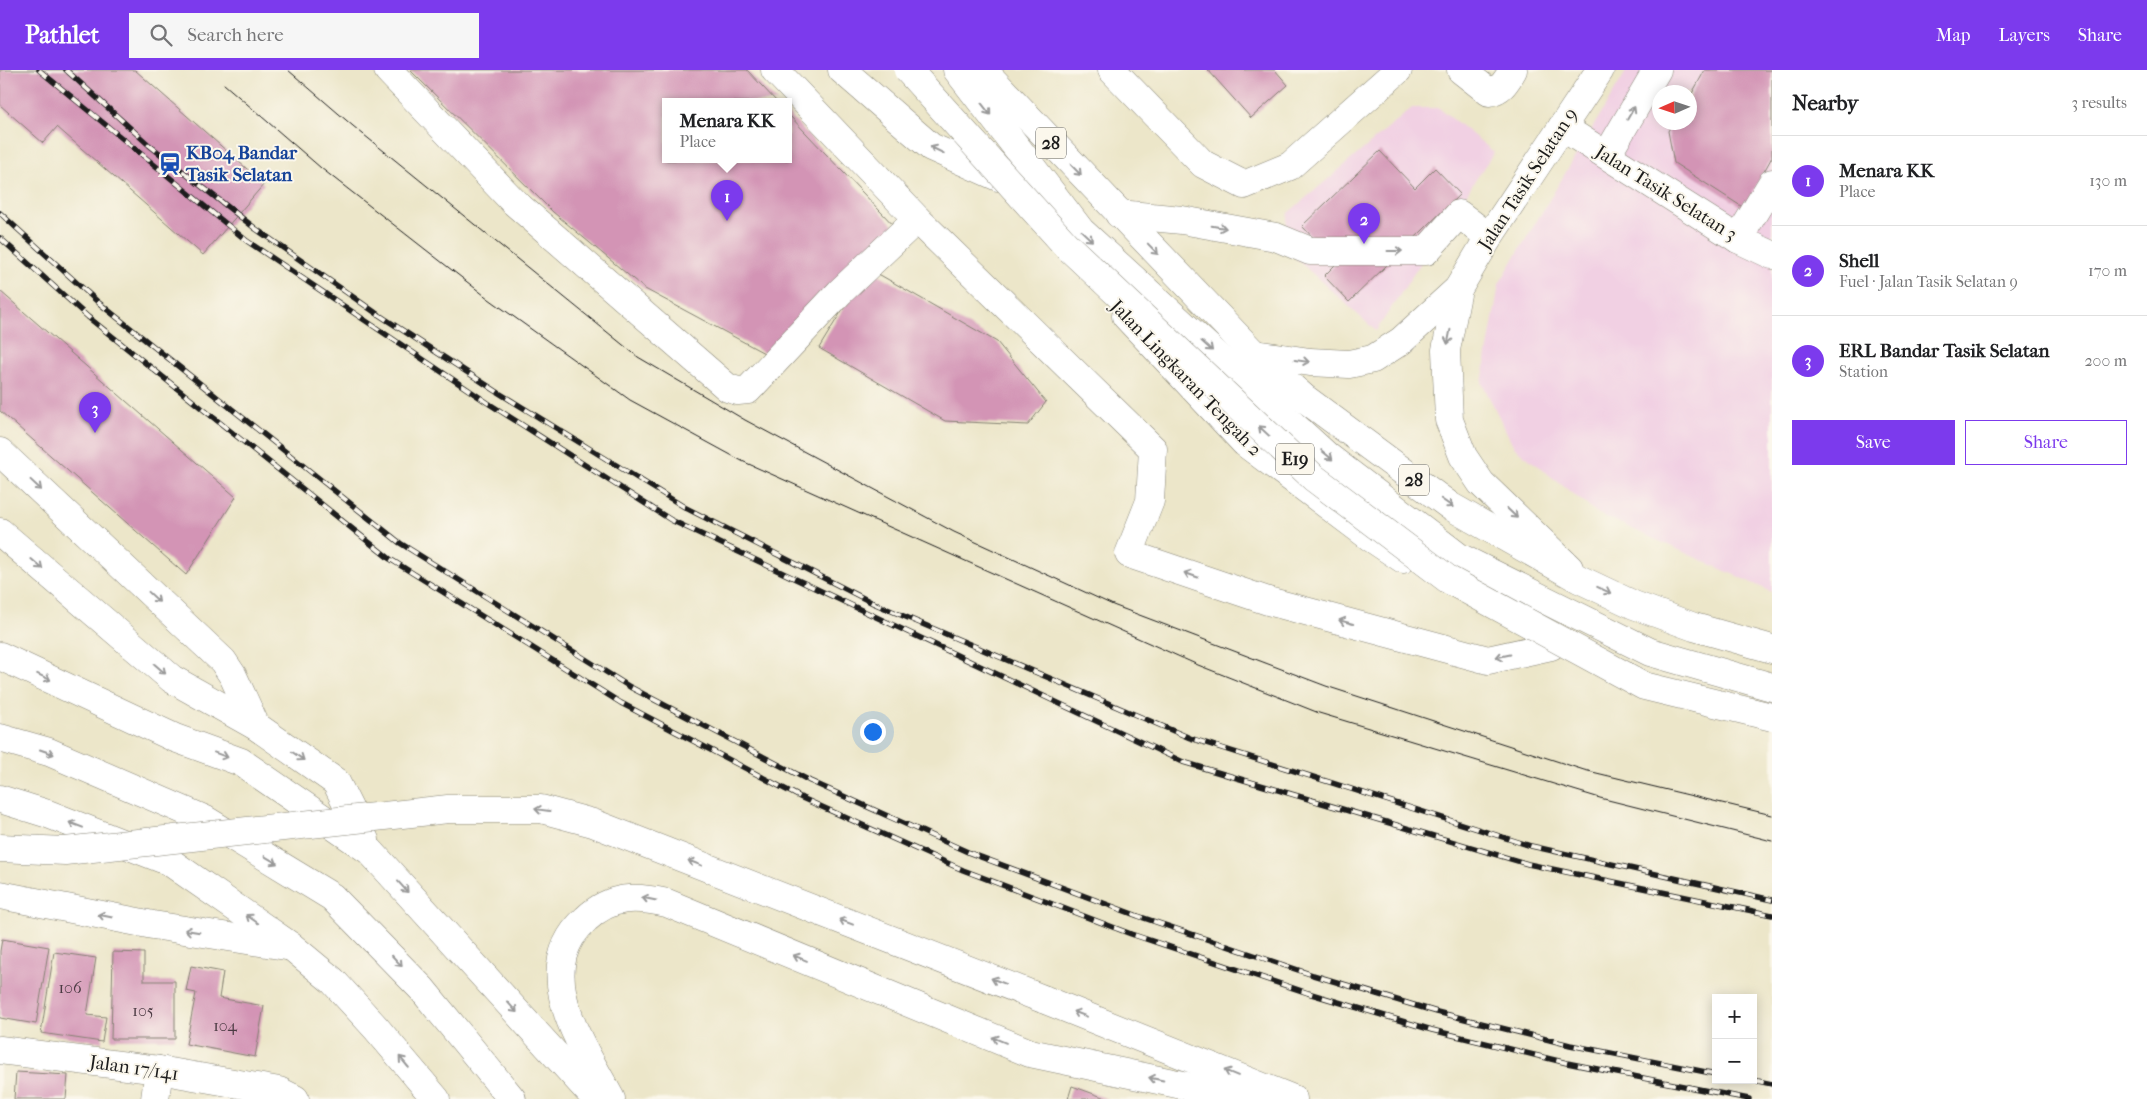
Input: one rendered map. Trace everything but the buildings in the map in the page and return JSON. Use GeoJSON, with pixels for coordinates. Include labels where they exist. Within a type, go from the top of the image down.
{"type":"FeatureCollection","features":[{"type":"Feature","properties":{"kind":"main road"},"geometry":{"type":"LineString","coordinates":[[388,70],[514,202],[728,388],[738,391],[748,390],[840,292],[917,218]]}},
{"type":"Feature","properties":{"kind":"main road"},"geometry":{"type":"LineString","coordinates":[[775,70],[917,218],[1153,449],[1150,500],[1129,554],[1268,602],[1488,660],[1551,646]]}},
{"type":"Feature","properties":{"kind":"main road"},"geometry":{"type":"LineString","coordinates":[[842,70],[931,147],[998,177]]}},
{"type":"Feature","properties":{"kind":"main road","name":"Jalan Lingkaran Tengah 2"},"geometry":{"type":"LineString","coordinates":[[902,70],[998,177],[1245,443],[1370,537],[1497,617],[1551,646],[1691,701],[1772,723]]}},
{"type":"Feature","properties":{"kind":"main road","name":"E19"},"geometry":{"type":"LineString","coordinates":[[908,70],[1065,244],[1314,478],[1449,580],[1644,686],[1772,717]]}},
{"type":"Feature","properties":{"kind":"main road","name":"E19"},"geometry":{"type":"LineString","coordinates":[[956,70],[1081,231],[1327,456],[1459,557],[1650,652],[1772,687]]}},
{"type":"Feature","properties":{"kind":"main road","name":"28"},"geometry":{"type":"LineString","coordinates":[[983,70],[1254,354],[1304,398],[1450,506],[1579,579],[1634,604],[1694,627],[1772,649]]}},
{"type":"Feature","properties":{"kind":"main road"},"geometry":{"type":"LineString","coordinates":[[1112,70],[1203,164],[1244,185],[1290,166],[1398,70]]}},
{"type":"Feature","properties":{"kind":"main road"},"geometry":{"type":"LineString","coordinates":[[1461,70],[1488,92],[1496,91],[1503,86],[1513,70]]}},
{"type":"Feature","properties":{"kind":"main road","name":"Jalan Tasik Selatan 9"},"geometry":{"type":"LineString","coordinates":[[1254,354],[1310,362],[1349,364],[1373,359],[1401,341],[1458,289],[1489,238],[1600,70]]}},
{"type":"Feature","properties":{"kind":"main road"},"geometry":{"type":"LineString","coordinates":[[1607,155],[1657,70]]}},
{"type":"Feature","properties":{"kind":"main road","name":"Jalan Tasik Selatan 3"},"geometry":{"type":"LineString","coordinates":[[1562,127],[1738,239],[1772,255]]}},
{"type":"Feature","properties":{"kind":"main road"},"geometry":{"type":"LineString","coordinates":[[1738,239],[1772,183]]}},
{"type":"Feature","properties":{"kind":"main road"},"geometry":{"type":"LineString","coordinates":[[1119,214],[1182,220],[1276,236],[1310,252],[1426,252],[1459,214],[1489,238]]}},
{"type":"Feature","properties":{"kind":"main road","name":"Jalan Tasik Selatan 9"},"geometry":{"type":"LineString","coordinates":[[1458,289],[1446,350],[1449,420],[1463,456],[1481,483],[1579,579]]}},
{"type":"Feature","properties":{"kind":"main road"},"geometry":{"type":"LineString","coordinates":[[0,452],[223,661],[233,676],[256,726]]}},
{"type":"Feature","properties":{"kind":"main road"},"geometry":{"type":"LineString","coordinates":[[0,532],[172,679],[256,726],[336,782],[370,850]]}},
{"type":"Feature","properties":{"kind":"main road"},"geometry":{"type":"LineString","coordinates":[[0,656],[175,738],[241,762],[370,850],[596,1099]]}},
{"type":"Feature","properties":{"kind":"main road"},"geometry":{"type":"LineString","coordinates":[[0,738],[49,752],[204,819],[332,897],[422,989],[512,1099]]}},
{"type":"Feature","properties":{"kind":"main road"},"geometry":{"type":"LineString","coordinates":[[0,799],[48,814],[170,862],[292,947],[333,981],[436,1099]]}},
{"type":"Feature","properties":{"kind":"main road"},"geometry":{"type":"LineString","coordinates":[[0,848],[65,851],[448,809],[541,809],[593,822],[1293,1099]]}},
{"type":"Feature","properties":{"kind":"main road"},"geometry":{"type":"LineString","coordinates":[[0,895],[153,925],[292,947]]}},
{"type":"Feature","properties":{"kind":"main road"},"geometry":{"type":"LineString","coordinates":[[611,1099],[567,1014],[561,991],[560,967],[566,946],[578,926],[592,913],[607,904],[640,897],[668,903],[1030,1053],[1220,1093],[1273,1099]]}},
{"type":"Feature","properties":{"kind":"main road","name":"Jalan 17/141"},"geometry":{"type":"LineString","coordinates":[[0,1050],[158,1070],[279,1091],[295,1099]]}},
{"type":"Feature","properties":{"kind":"main road"},"geometry":{"type":"LineString","coordinates":[[155,1099],[158,1070]]}},
{"type":"Feature","properties":{"kind":"shaded area"},"geometry":{"type":"Polygon","coordinates":[[[1627,70],[1772,70],[1772,592],[1597,513],[1514,447],[1482,383],[1499,284],[1627,70]]]}},
{"type":"Feature","properties":{"kind":"shaded area"},"geometry":{"type":"Polygon","coordinates":[[[1412,108],[1439,108],[1494,152],[1376,331],[1282,246],[1288,213],[1412,108]]]}},
{"type":"Feature","properties":{"kind":"tram line"},"geometry":{"type":"LineString","coordinates":[[288,70],[353,126],[638,357],[745,420],[954,532],[1113,605],[1326,686],[1584,770],[1772,815]]}},
{"type":"Feature","properties":{"kind":"tram line"},"geometry":{"type":"LineString","coordinates":[[224,84],[321,168],[489,299],[630,400],[742,461],[1198,665],[1319,713],[1600,798],[1772,841]]}},
{"type":"Feature","properties":{"kind":"railway"},"geometry":{"type":"LineString","coordinates":[[39,70],[247,241],[491,405],[671,520],[1183,762],[1528,864],[1772,915]]}},
{"type":"Feature","properties":{"kind":"railway"},"geometry":{"type":"LineString","coordinates":[[66,70],[149,145],[256,229],[376,313],[499,393],[686,508],[873,603],[1190,738],[1531,846],[1772,900]]}},
{"type":"Feature","properties":{"kind":"railway"},"geometry":{"type":"LineString","coordinates":[[0,213],[99,303],[400,543],[630,687],[810,781],[970,853],[1138,916],[1313,975],[1437,1012],[1570,1045],[1712,1073]]}},
{"type":"Feature","properties":{"kind":"railway"},"geometry":{"type":"LineString","coordinates":[[0,238],[88,317],[390,559],[621,703],[802,798],[963,870],[1131,934],[1308,993],[1432,1030],[1567,1063],[1749,1099]]}},
{"type":"Feature","properties":{"kind":"railway"},"geometry":{"type":"LineString","coordinates":[[1757,1081],[1772,1084]]}},
{"type":"Feature","properties":{"kind":"place","name":"KB04 Bandar Tasik Selatan"},"geometry":{"type":"Point","coordinates":[170,164]}},
{"type":"Feature","properties":{"kind":"place","name":"Menara KK"},"geometry":{"type":"Point","coordinates":[727,221]}},
{"type":"Feature","properties":{"kind":"place","name":"Shell"},"geometry":{"type":"Point","coordinates":[1364,244]}},
{"type":"Feature","properties":{"kind":"place","name":"ERL Bandar Tasik Selatan"},"geometry":{"type":"Point","coordinates":[95,433]}}]}
